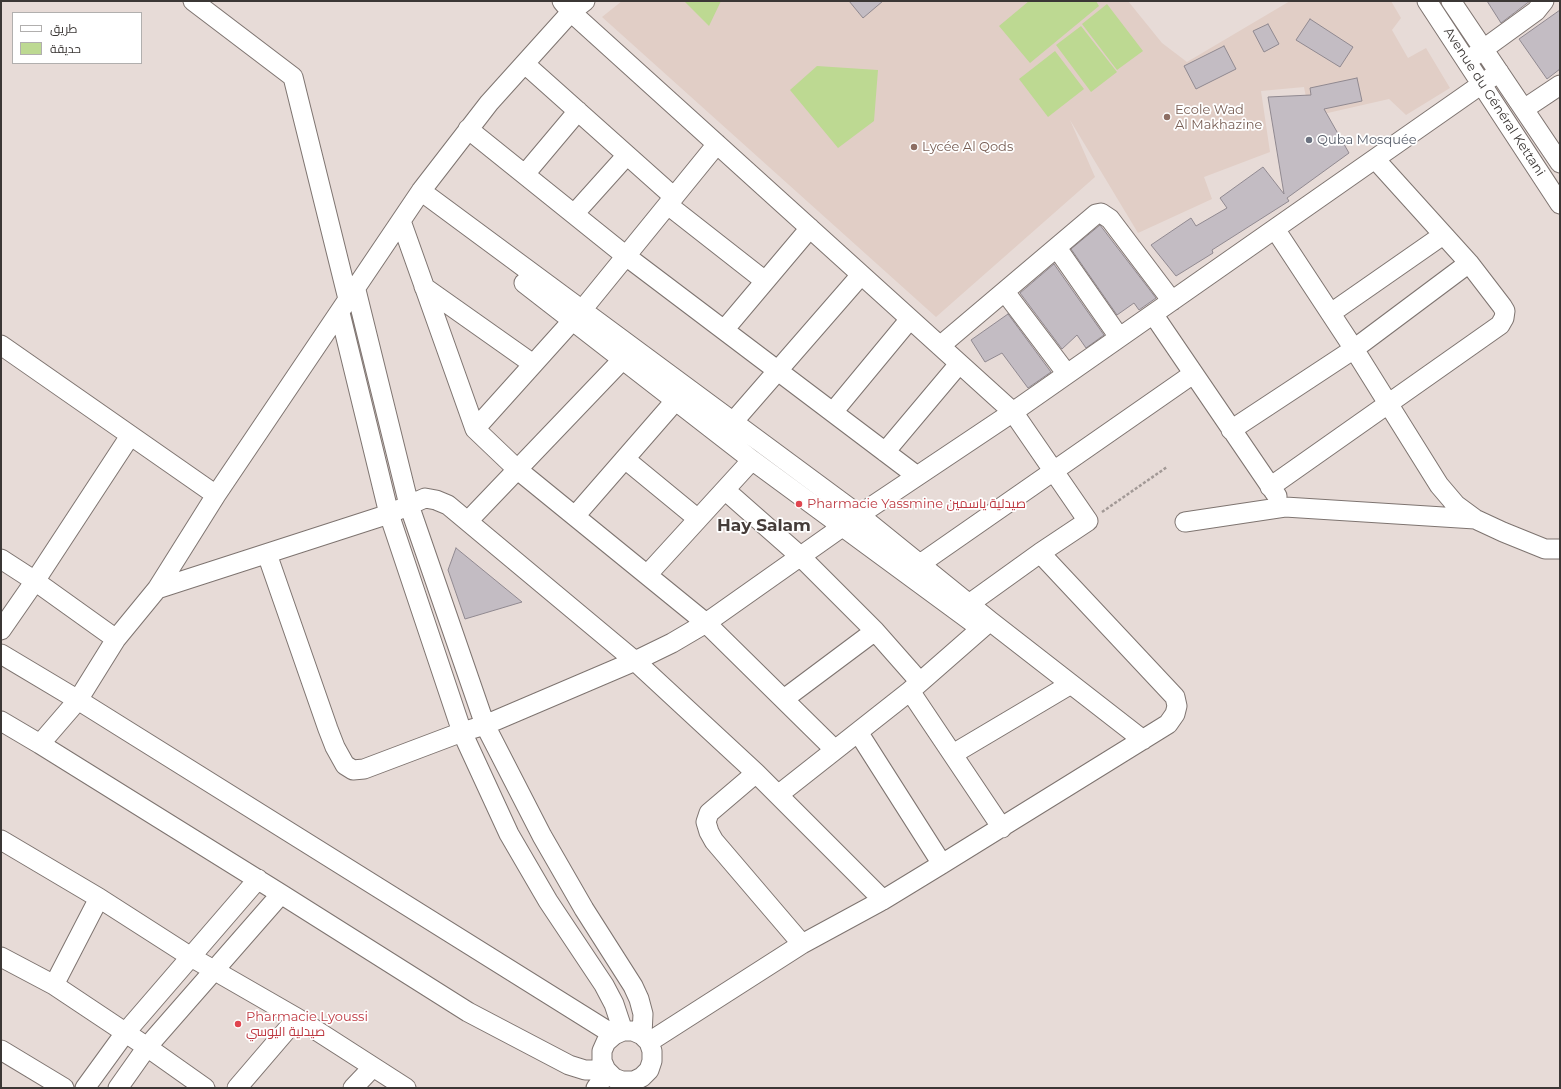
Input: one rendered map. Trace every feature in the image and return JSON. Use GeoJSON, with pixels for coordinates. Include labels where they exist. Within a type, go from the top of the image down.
{"type":"FeatureCollection","features":[{"type":"Feature","properties":{"kind":"street"},"geometry":{"type":"LineString","coordinates":[[193,1],[293,77],[348,299],[409,505],[485,725],[542,836],[584,910],[640,999],[645,1039],[652,1051],[652,1061],[649,1070],[630,1085],[614,1078],[607,1072],[602,1061],[602,1051],[606,1042],[618,1033],[633,1031],[645,1039]]}},
{"type":"Feature","properties":{"kind":"street","name":"Avenue du Général Kettani"},"geometry":{"type":"LineString","coordinates":[[1427,1],[1560,204]]}},
{"type":"Feature","properties":{"kind":"street","name":"Avenue du Général Kettani"},"geometry":{"type":"LineString","coordinates":[[1451,1],[1560,163]]}},
{"type":"Feature","properties":{"kind":"street"},"geometry":{"type":"LineString","coordinates":[[1466,61],[1536,11],[1544,1]]}},
{"type":"Feature","properties":{"kind":"street"},"geometry":{"type":"LineString","coordinates":[[40,744],[78,700],[116,640],[158,590],[216,495],[418,195],[489,103],[573,5],[717,144],[1013,412],[1088,521],[1040,553],[969,604]]}},
{"type":"Feature","properties":{"kind":"street"},"geometry":{"type":"LineString","coordinates":[[524,64],[626,154],[671,201],[765,281]]}},
{"type":"Feature","properties":{"kind":"street"},"geometry":{"type":"LineString","coordinates":[[268,554],[328,729],[335,747],[345,765],[353,770],[364,769],[462,732],[485,725],[635,661],[672,643],[706,623],[858,515],[1013,412],[1499,72]]}},
{"type":"Feature","properties":{"kind":"street"},"geometry":{"type":"LineString","coordinates":[[1524,109],[1560,85]]}},
{"type":"Feature","properties":{"kind":"street"},"geometry":{"type":"LineString","coordinates":[[525,174],[578,111]]}},
{"type":"Feature","properties":{"kind":"street"},"geometry":{"type":"LineString","coordinates":[[468,129],[626,256],[917,476]]}},
{"type":"Feature","properties":{"kind":"street"},"geometry":{"type":"LineString","coordinates":[[475,429],[578,315],[717,144]]}},
{"type":"Feature","properties":{"kind":"street"},"geometry":{"type":"LineString","coordinates":[[574,214],[626,154]]}},
{"type":"Feature","properties":{"kind":"street"},"geometry":{"type":"LineString","coordinates":[[1270,487],[1500,325],[1504,318],[1505,312],[1502,306],[1469,263],[1375,159]]}},
{"type":"Feature","properties":{"kind":"street"},"geometry":{"type":"LineString","coordinates":[[418,195],[727,429],[752,460],[843,526],[986,625],[1137,743]]}},
{"type":"Feature","properties":{"kind":"street"},"geometry":{"type":"LineString","coordinates":[[940,346],[1096,214],[1101,213],[1110,219],[1172,300]]}},
{"type":"Feature","properties":{"kind":"street"},"geometry":{"type":"LineString","coordinates":[[401,222],[475,429],[518,470],[706,623],[835,750]]}},
{"type":"Feature","properties":{"kind":"street"},"geometry":{"type":"LineString","coordinates":[[724,330],[810,228]]}},
{"type":"Feature","properties":{"kind":"street"},"geometry":{"type":"LineString","coordinates":[[1276,228],[1439,485],[1456,505],[1475,519],[1503,532],[1545,549],[1558,551]]}},
{"type":"Feature","properties":{"kind":"street"},"geometry":{"type":"LineString","coordinates":[[1331,313],[1443,235]]}},
{"type":"Feature","properties":{"kind":"street"},"geometry":{"type":"LineString","coordinates":[[1057,248],[1119,337]]}},
{"type":"Feature","properties":{"kind":"street"},"geometry":{"type":"LineString","coordinates":[[1231,430],[1354,349],[1469,263]]}},
{"type":"Feature","properties":{"kind":"street"},"geometry":{"type":"LineString","coordinates":[[727,429],[861,274]]}},
{"type":"Feature","properties":{"kind":"street"},"geometry":{"type":"LineString","coordinates":[[424,287],[533,364]]}},
{"type":"Feature","properties":{"kind":"street"},"geometry":{"type":"LineString","coordinates":[[1005,292],[1066,374]]}},
{"type":"Feature","properties":{"kind":"street"},"geometry":{"type":"LineString","coordinates":[[348,299],[388,514],[462,732],[509,834],[548,902],[604,985],[614,1004],[618,1033]]}},
{"type":"Feature","properties":{"kind":"street"},"geometry":{"type":"LineString","coordinates":[[1153,314],[1192,374],[1284,507]]}},
{"type":"Feature","properties":{"kind":"street"},"geometry":{"type":"LineString","coordinates":[[578,315],[623,359],[676,400],[727,429],[858,515],[969,604],[986,625]]}},
{"type":"Feature","properties":{"kind":"street"},"geometry":{"type":"LineString","coordinates":[[833,412],[910,319]]}},
{"type":"Feature","properties":{"kind":"street"},"geometry":{"type":"LineString","coordinates":[[1,345],[216,495]]}},
{"type":"Feature","properties":{"kind":"street"},"geometry":{"type":"LineString","coordinates":[[468,521],[623,359]]}},
{"type":"Feature","properties":{"kind":"street"},"geometry":{"type":"LineString","coordinates":[[885,452],[959,364]]}},
{"type":"Feature","properties":{"kind":"street"},"geometry":{"type":"LineString","coordinates":[[920,564],[1192,374]]}},
{"type":"Feature","properties":{"kind":"street"},"geometry":{"type":"LineString","coordinates":[[575,516],[676,400]]}},
{"type":"Feature","properties":{"kind":"street"},"geometry":{"type":"LineString","coordinates":[[1,630],[130,436]]}},
{"type":"Feature","properties":{"kind":"street"},"geometry":{"type":"LineString","coordinates":[[625,458],[698,519]]}},
{"type":"Feature","properties":{"kind":"street"},"geometry":{"type":"LineString","coordinates":[[647,575],[752,460]]}},
{"type":"Feature","properties":{"kind":"street"},"geometry":{"type":"LineString","coordinates":[[725,490],[800,556],[875,630],[915,687],[953,754],[1002,828]]}},
{"type":"Feature","properties":{"kind":"street"},"geometry":{"type":"LineString","coordinates":[[158,590],[388,514],[425,498],[436,500],[448,505],[635,661],[756,773],[883,900]]}},
{"type":"Feature","properties":{"kind":"street"},"geometry":{"type":"LineString","coordinates":[[1185,522],[1284,507],[1475,519]]}},
{"type":"Feature","properties":{"kind":"street"},"geometry":{"type":"LineString","coordinates":[[645,1039],[802,944],[883,900],[1002,828],[1168,724],[1175,714],[1177,706],[1175,697],[1040,553]]}},
{"type":"Feature","properties":{"kind":"street"},"geometry":{"type":"LineString","coordinates":[[1,559],[35,581],[116,640]]}},
{"type":"Feature","properties":{"kind":"street"},"geometry":{"type":"LineString","coordinates":[[778,795],[915,687],[986,625]]}},
{"type":"Feature","properties":{"kind":"street"},"geometry":{"type":"LineString","coordinates":[[784,699],[875,630]]}},
{"type":"Feature","properties":{"kind":"street"},"geometry":{"type":"LineString","coordinates":[[1,654],[618,1033]]}},
{"type":"Feature","properties":{"kind":"street"},"geometry":{"type":"LineString","coordinates":[[953,754],[1066,687]]}},
{"type":"Feature","properties":{"kind":"street"},"geometry":{"type":"LineString","coordinates":[[1,721],[258,879],[468,1012],[569,1065],[585,1070],[607,1072]]}},
{"type":"Feature","properties":{"kind":"street"},"geometry":{"type":"LineString","coordinates":[[858,732],[942,864]]}},
{"type":"Feature","properties":{"kind":"street"},"geometry":{"type":"LineString","coordinates":[[756,773],[709,813],[706,822],[714,841],[802,944]]}},
{"type":"Feature","properties":{"kind":"street"},"geometry":{"type":"LineString","coordinates":[[1,840],[99,898],[191,957],[297,1018],[372,1068],[406,1088]]}},
{"type":"Feature","properties":{"kind":"street"},"geometry":{"type":"LineString","coordinates":[[85,1088],[125,1033],[258,879]]}},
{"type":"Feature","properties":{"kind":"street"},"geometry":{"type":"LineString","coordinates":[[118,1088],[147,1046],[282,894]]}},
{"type":"Feature","properties":{"kind":"street"},"geometry":{"type":"LineString","coordinates":[[54,985],[99,898]]}},
{"type":"Feature","properties":{"kind":"street"},"geometry":{"type":"LineString","coordinates":[[1,957],[54,985],[147,1046],[205,1088]]}},
{"type":"Feature","properties":{"kind":"street"},"geometry":{"type":"LineString","coordinates":[[237,1088],[297,1018]]}},
{"type":"Feature","properties":{"kind":"street"},"geometry":{"type":"LineString","coordinates":[[1,1050],[64,1088]]}},
{"type":"Feature","properties":{"kind":"street"},"geometry":{"type":"LineString","coordinates":[[353,1088],[372,1068]]}},
{"type":"Feature","properties":{"kind":"street"},"geometry":{"type":"LineString","coordinates":[[596,1088],[607,1072]]}},
{"type":"Feature","properties":{"kind":"path"},"geometry":{"type":"LineString","coordinates":[[1088,521],[1167,466]]}},
{"type":"Feature","properties":{"kind":"shaded area","name":"Lycée Al Qods"},"geometry":{"type":"Polygon","coordinates":[[[622,1],[1128,1],[1162,43],[1187,62],[1290,1],[1391,1],[1401,18],[1392,30],[1408,58],[1426,48],[1450,88],[1406,115],[1389,99],[1310,117],[1304,87],[1261,91],[1270,152],[1204,177],[1212,199],[1138,233],[1070,120],[1095,177],[936,317],[602,17],[622,1]]]}},
{"type":"Feature","properties":{"kind":"green space"},"geometry":{"type":"Polygon","coordinates":[[[684,1],[721,1],[709,26],[684,1]]]}},
{"type":"Feature","properties":{"kind":"green space"},"geometry":{"type":"Polygon","coordinates":[[[1029,1],[1096,1],[1099,6],[1030,63],[999,26],[1029,1]]]}},
{"type":"Feature","properties":{"kind":"green space"},"geometry":{"type":"Polygon","coordinates":[[[1107,4],[1143,51],[1117,70],[1082,24],[1107,4]]]}},
{"type":"Feature","properties":{"kind":"green space"},"geometry":{"type":"Polygon","coordinates":[[[1081,26],[1117,72],[1091,92],[1056,45],[1081,26]]]}},
{"type":"Feature","properties":{"kind":"green space"},"geometry":{"type":"Polygon","coordinates":[[[1055,51],[1084,89],[1048,117],[1019,79],[1055,51]]]}},
{"type":"Feature","properties":{"kind":"green space"},"geometry":{"type":"Polygon","coordinates":[[[817,66],[878,70],[874,121],[838,148],[790,90],[817,66]]]}},
{"type":"Feature","properties":{"kind":"building"},"geometry":{"type":"Polygon","coordinates":[[[849,1],[883,1],[863,18],[849,1]]]}},
{"type":"Feature","properties":{"kind":"building"},"geometry":{"type":"Polygon","coordinates":[[[1487,1],[1530,1],[1501,23],[1487,1]]]}},
{"type":"Feature","properties":{"kind":"building"},"geometry":{"type":"Polygon","coordinates":[[[1560,10],[1560,69],[1547,79],[1519,39],[1560,10]]]}},
{"type":"Feature","properties":{"kind":"building"},"geometry":{"type":"Polygon","coordinates":[[[1310,19],[1353,47],[1340,67],[1296,40],[1310,19]]]}},
{"type":"Feature","properties":{"kind":"building"},"geometry":{"type":"Polygon","coordinates":[[[1268,24],[1279,44],[1264,52],[1253,31],[1268,24]]]}},
{"type":"Feature","properties":{"kind":"building"},"geometry":{"type":"Polygon","coordinates":[[[1224,46],[1236,69],[1196,89],[1184,66],[1224,46]]]}},
{"type":"Feature","properties":{"kind":"building"},"geometry":{"type":"Polygon","coordinates":[[[1357,78],[1362,101],[1324,109],[1349,153],[1287,198],[1289,201],[1212,250],[1213,253],[1176,276],[1151,245],[1191,218],[1196,226],[1227,208],[1220,198],[1263,167],[1284,194],[1268,97],[1311,95],[1310,88],[1357,78]]]}},
{"type":"Feature","properties":{"kind":"building"},"geometry":{"type":"Polygon","coordinates":[[[1100,225],[1156,298],[1139,310],[1134,303],[1117,315],[1071,249],[1100,225]]]}},
{"type":"Feature","properties":{"kind":"building"},"geometry":{"type":"Polygon","coordinates":[[[1054,264],[1104,335],[1086,348],[1077,335],[1062,349],[1020,293],[1054,264]]]}},
{"type":"Feature","properties":{"kind":"building"},"geometry":{"type":"Polygon","coordinates":[[[1008,314],[1051,372],[1028,388],[1002,353],[985,362],[971,340],[1008,314]]]}},
{"type":"Feature","properties":{"kind":"building"},"geometry":{"type":"Polygon","coordinates":[[[456,548],[522,602],[465,619],[448,570],[456,548]]]}},
{"type":"Feature","properties":{"kind":"place","name":"Ecole Wad Al Makhazine"},"geometry":{"type":"Point","coordinates":[1167,117]}},
{"type":"Feature","properties":{"kind":"place","name":"Quba Mosquée"},"geometry":{"type":"Point","coordinates":[1309,140]}},
{"type":"Feature","properties":{"kind":"place","name":"Lycée Al Qods"},"geometry":{"type":"Point","coordinates":[914,147]}},
{"type":"Feature","properties":{"kind":"place","name":"Pharmacie Yassmine صيدلية ياسمين"},"geometry":{"type":"Point","coordinates":[799,504]}},
{"type":"Feature","properties":{"kind":"place","name":"Pharmacie Lyoussi صيدلية اليوسي"},"geometry":{"type":"Point","coordinates":[238,1024]}},
{"type":"Feature","properties":{"kind":"district","name":"Hay Salam"},"geometry":{"type":"Point","coordinates":[764,526]}}]}
